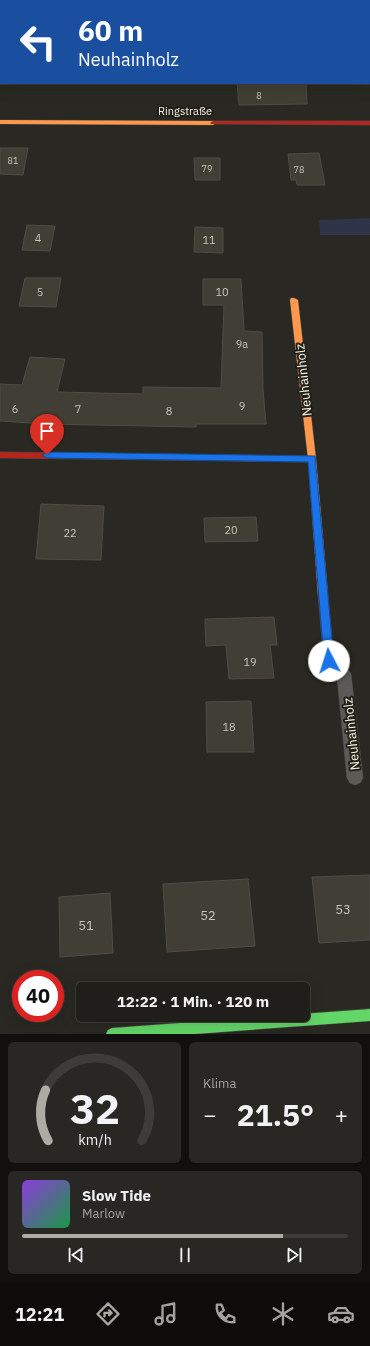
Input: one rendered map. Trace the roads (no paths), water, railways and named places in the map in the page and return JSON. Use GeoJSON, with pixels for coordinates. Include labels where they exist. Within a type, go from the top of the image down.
{"type":"FeatureCollection","features":[{"type":"Feature","properties":{"kind":"street","name":"Ringstraße"},"geometry":{"type":"LineString","coordinates":[[0,122],[370,123]]}},
{"type":"Feature","properties":{"kind":"street","name":"Neuhainholz"},"geometry":{"type":"LineString","coordinates":[[294,300],[312,459],[329,661]]}},
{"type":"Feature","properties":{"kind":"street"},"geometry":{"type":"LineString","coordinates":[[0,455],[312,459]]}},
{"type":"Feature","properties":{"kind":"street"},"geometry":{"type":"LineString","coordinates":[[112,1034],[370,1015]]}},
{"type":"Feature","properties":{"kind":"lane","name":"Neuhainholz"},"geometry":{"type":"LineString","coordinates":[[329,661],[344,674],[356,778]]}}]}
